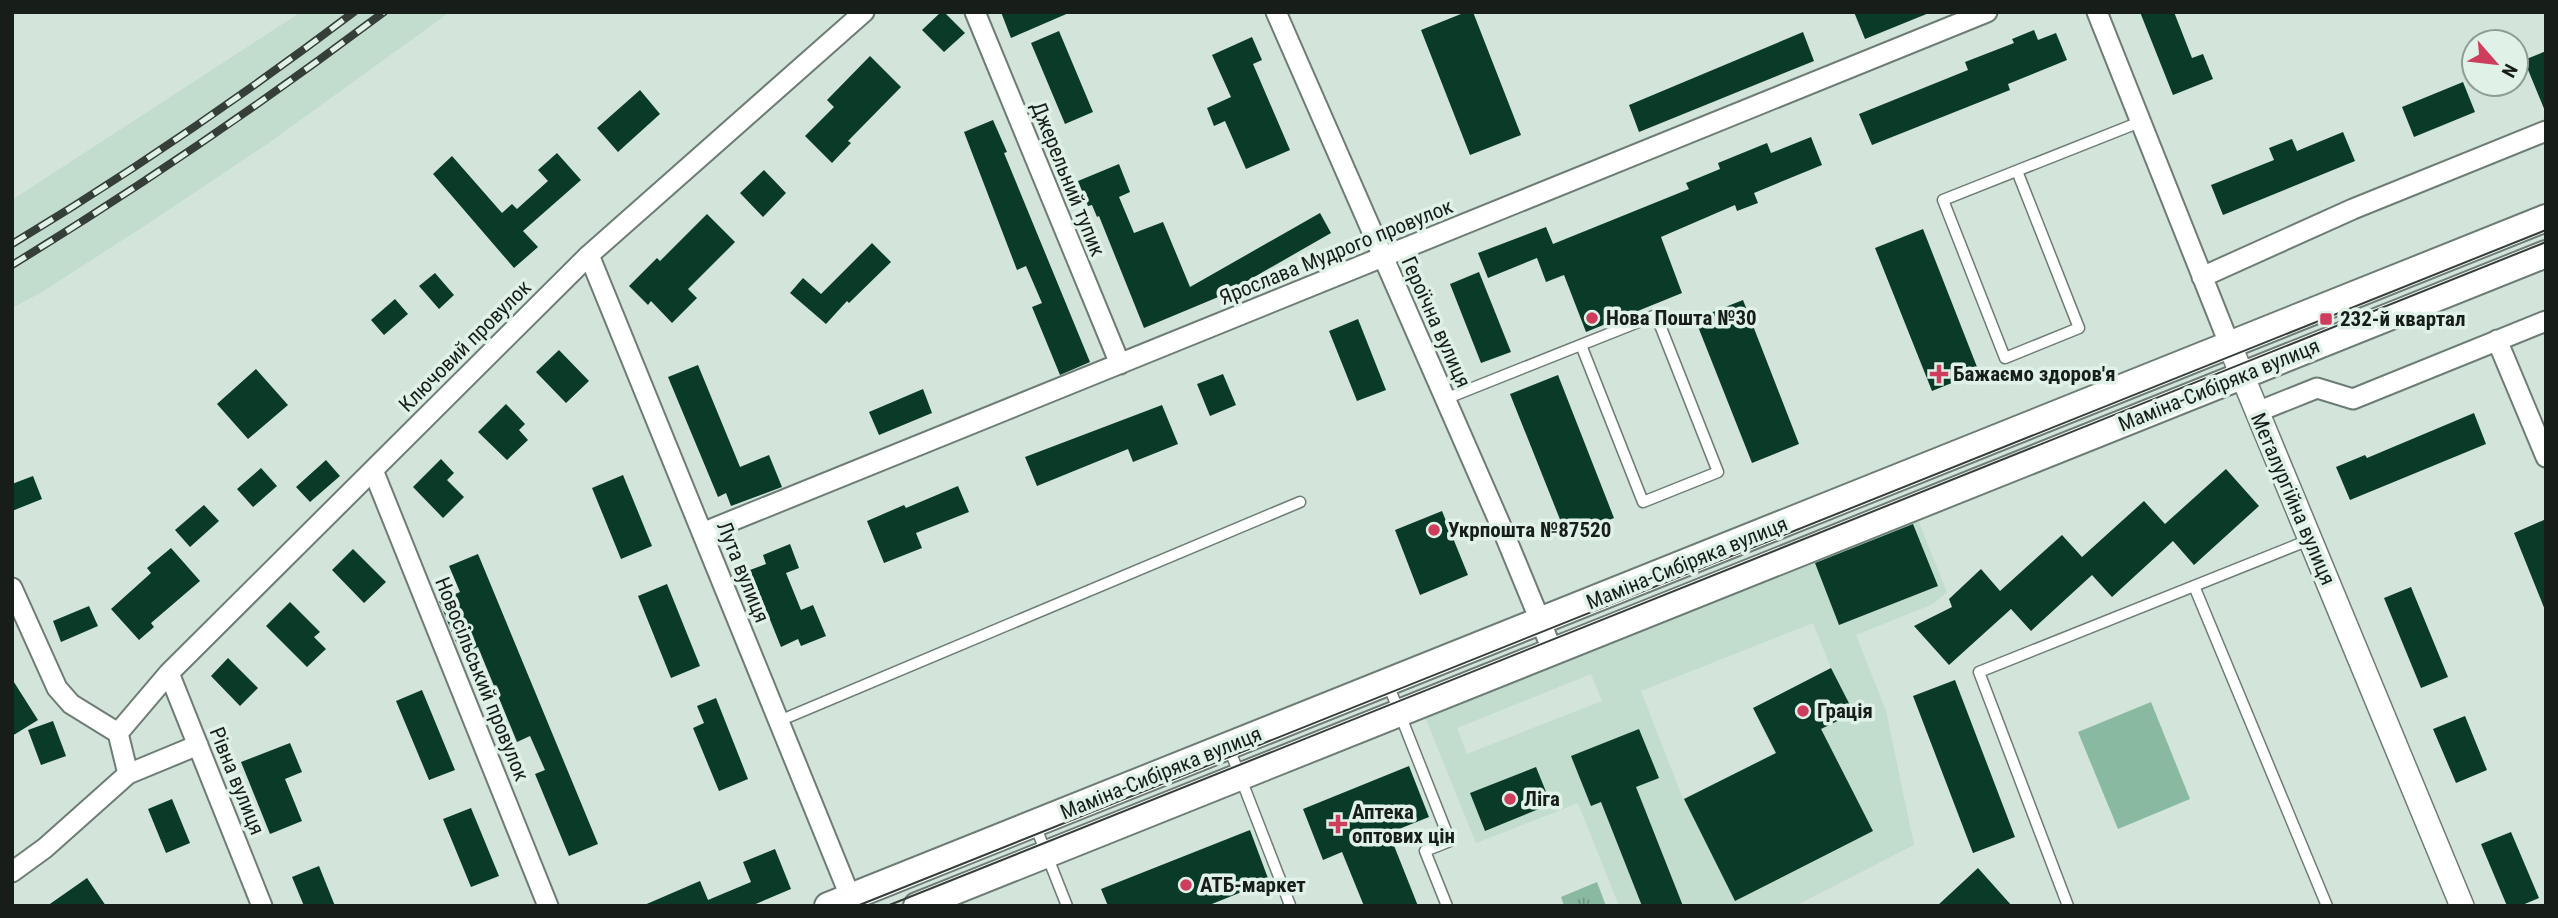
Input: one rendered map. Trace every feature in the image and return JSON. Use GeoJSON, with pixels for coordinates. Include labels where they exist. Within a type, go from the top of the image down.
{"type":"FeatureCollection","features":[{"type":"Feature","properties":{"kind":"main road","name":"Маміна-Сибіряка вулиця"},"geometry":{"type":"LineString","coordinates":[[844,903],[1034,823],[2546,218]]}},
{"type":"Feature","properties":{"kind":"main road","name":"Маміна-Сибіряка вулиця"},"geometry":{"type":"LineString","coordinates":[[916,906],[2546,254]]}},
{"type":"Feature","properties":{"kind":"street","name":"Ключовий провулок"},"geometry":{"type":"LineString","coordinates":[[118,733],[169,673],[589,255],[864,12]]}},
{"type":"Feature","properties":{"kind":"street","name":"Джерельний тупик"},"geometry":{"type":"LineString","coordinates":[[975,12],[1120,364]]}},
{"type":"Feature","properties":{"kind":"street","name":"Ярослава Мудрого провулок"},"geometry":{"type":"LineString","coordinates":[[702,533],[1987,12]]}},
{"type":"Feature","properties":{"kind":"street","name":"Металургійна вулиця"},"geometry":{"type":"LineString","coordinates":[[2097,12],[2256,412],[2462,906]]}},
{"type":"Feature","properties":{"kind":"street","name":"Героїчна вулиця"},"geometry":{"type":"LineString","coordinates":[[1283,14],[1383,257],[1553,652]]}},
{"type":"Feature","properties":{"kind":"street"},"geometry":{"type":"LineString","coordinates":[[2202,277],[2353,209],[2546,131]]}},
{"type":"Feature","properties":{"kind":"street","name":"Лута вулиця"},"geometry":{"type":"LineString","coordinates":[[589,255],[779,720],[844,903]]}},
{"type":"Feature","properties":{"kind":"street"},"geometry":{"type":"LineString","coordinates":[[2256,412],[2317,388],[2353,399],[2546,321]]}},
{"type":"Feature","properties":{"kind":"street"},"geometry":{"type":"LineString","coordinates":[[2497,340],[2546,457]]}},
{"type":"Feature","properties":{"kind":"street","name":"Новосільський провулок"},"geometry":{"type":"LineString","coordinates":[[373,470],[548,906]]}},
{"type":"Feature","properties":{"kind":"street"},"geometry":{"type":"LineString","coordinates":[[12,589],[57,688],[71,704],[118,733],[128,775]]}},
{"type":"Feature","properties":{"kind":"street","name":"Рівна вулиця"},"geometry":{"type":"LineString","coordinates":[[169,673],[262,906]]}},
{"type":"Feature","properties":{"kind":"street"},"geometry":{"type":"LineString","coordinates":[[12,872],[45,848],[128,775],[198,745]]}},
{"type":"Feature","properties":{"kind":"lane"},"geometry":{"type":"LineString","coordinates":[[2017,171],[2079,328],[2006,358],[1943,200],[2140,122]]}},
{"type":"Feature","properties":{"kind":"lane"},"geometry":{"type":"LineString","coordinates":[[1445,399],[1656,315],[1718,472],[1643,502],[1581,345]]}},
{"type":"Feature","properties":{"kind":"lane"},"geometry":{"type":"LineString","coordinates":[[779,720],[1300,502]]}},
{"type":"Feature","properties":{"kind":"lane"},"geometry":{"type":"LineString","coordinates":[[2068,906],[1979,673],[2309,539]]}},
{"type":"Feature","properties":{"kind":"lane"},"geometry":{"type":"LineString","coordinates":[[2194,586],[2327,906]]}},
{"type":"Feature","properties":{"kind":"lane"},"geometry":{"type":"LineString","coordinates":[[1387,682],[1450,841],[1425,851],[1447,906]]}},
{"type":"Feature","properties":{"kind":"lane"},"geometry":{"type":"LineString","coordinates":[[1228,746],[1290,905],[1288,906]]}},
{"type":"Feature","properties":{"kind":"lane"},"geometry":{"type":"LineString","coordinates":[[1034,823],[1067,906]]}},
{"type":"Feature","properties":{"kind":"shaded area"},"geometry":{"type":"Polygon","coordinates":[[[301,12],[450,12],[270,142],[42,292],[12,308],[12,200],[301,12]]]}},
{"type":"Feature","properties":{"kind":"shaded area"},"geometry":{"type":"Polygon","coordinates":[[[1916,515],[1947,592],[1933,604],[1856,635],[1886,711],[1914,845],[1795,906],[1619,906],[1578,803],[1476,843],[1423,712],[1916,515]],[[1813,623],[1641,691],[1683,799],[1775,753],[1753,708],[1831,668],[1813,623]],[[1591,674],[1457,728],[1467,754],[1602,701],[1591,674]]]}},
{"type":"Feature","properties":{"kind":"green space"},"geometry":{"type":"Polygon","coordinates":[[[2151,702],[2190,799],[2118,829],[2078,732],[2151,702]]]}},
{"type":"Feature","properties":{"kind":"green space"},"geometry":{"type":"Polygon","coordinates":[[[1597,882],[1606,906],[1564,906],[1561,897],[1597,882]]]}},
{"type":"Feature","properties":{"kind":"building"},"geometry":{"type":"Polygon","coordinates":[[[941,12],[965,33],[944,52],[922,30],[941,12]]]}},
{"type":"Feature","properties":{"kind":"building"},"geometry":{"type":"Polygon","coordinates":[[[1001,12],[1071,12],[1011,38],[1001,12]]]}},
{"type":"Feature","properties":{"kind":"building"},"geometry":{"type":"Polygon","coordinates":[[[1466,12],[1473,12],[1521,135],[1470,155],[1421,30],[1466,12]]]}},
{"type":"Feature","properties":{"kind":"building"},"geometry":{"type":"Polygon","coordinates":[[[1854,12],[1929,12],[1929,13],[1865,39],[1854,12]]]}},
{"type":"Feature","properties":{"kind":"building"},"geometry":{"type":"Polygon","coordinates":[[[2140,12],[2174,12],[2192,58],[2203,54],[2213,79],[2173,95],[2140,12]]]}},
{"type":"Feature","properties":{"kind":"building"},"geometry":{"type":"Polygon","coordinates":[[[2034,30],[2038,40],[2056,33],[2067,60],[2008,84],[2010,90],[1872,145],[1859,114],[1968,70],[1965,62],[2014,43],[2012,39],[2034,30]]]}},
{"type":"Feature","properties":{"kind":"building"},"geometry":{"type":"Polygon","coordinates":[[[1059,31],[1093,112],[1065,124],[1031,43],[1059,31]]]}},
{"type":"Feature","properties":{"kind":"building"},"geometry":{"type":"Polygon","coordinates":[[[1803,32],[1814,61],[1639,132],[1629,105],[1803,32]]]}},
{"type":"Feature","properties":{"kind":"building"},"geometry":{"type":"Polygon","coordinates":[[[1252,37],[1262,60],[1253,64],[1290,150],[1246,169],[1225,121],[1214,126],[1207,108],[1231,97],[1212,55],[1252,37]]]}},
{"type":"Feature","properties":{"kind":"building"},"geometry":{"type":"Polygon","coordinates":[[[2546,51],[2546,111],[2530,75],[2530,58],[2546,51]]]}},
{"type":"Feature","properties":{"kind":"building"},"geometry":{"type":"Polygon","coordinates":[[[870,56],[901,87],[848,141],[851,143],[832,163],[805,136],[834,107],[827,100],[870,56]]]}},
{"type":"Feature","properties":{"kind":"building"},"geometry":{"type":"Polygon","coordinates":[[[2460,83],[2460,98],[2469,98],[2475,112],[2414,137],[2402,107],[2460,83]]]}},
{"type":"Feature","properties":{"kind":"building"},"geometry":{"type":"Polygon","coordinates":[[[640,90],[660,114],[618,152],[597,128],[640,90]]]}},
{"type":"Feature","properties":{"kind":"building"},"geometry":{"type":"Polygon","coordinates":[[[993,120],[1090,362],[1060,375],[1032,307],[1042,303],[1026,266],[1017,270],[964,132],[993,120]]]}},
{"type":"Feature","properties":{"kind":"building"},"geometry":{"type":"Polygon","coordinates":[[[2343,132],[2355,161],[2223,215],[2211,185],[2274,160],[2269,148],[2292,139],[2297,151],[2343,132]]]}},
{"type":"Feature","properties":{"kind":"building"},"geometry":{"type":"Polygon","coordinates":[[[1811,137],[1822,165],[1754,193],[1758,203],[1737,211],[1735,205],[1661,237],[1682,293],[1586,332],[1564,275],[1546,282],[1537,258],[1488,278],[1478,253],[1546,227],[1553,244],[1689,189],[1686,183],[1720,169],[1718,163],[1767,143],[1771,153],[1811,137]]]}},
{"type":"Feature","properties":{"kind":"building"},"geometry":{"type":"Polygon","coordinates":[[[557,153],[581,180],[523,231],[538,247],[514,268],[433,174],[452,156],[502,213],[512,204],[517,209],[548,181],[538,170],[557,153]]]}},
{"type":"Feature","properties":{"kind":"building"},"geometry":{"type":"Polygon","coordinates":[[[1119,164],[1130,192],[1119,197],[1134,233],[1163,222],[1190,287],[1320,213],[1331,233],[1223,295],[1144,328],[1099,216],[1097,217],[1092,205],[1088,206],[1078,181],[1119,164]]]}},
{"type":"Feature","properties":{"kind":"building"},"geometry":{"type":"Polygon","coordinates":[[[764,170],[786,193],[763,217],[740,193],[764,170]]]}},
{"type":"Feature","properties":{"kind":"building"},"geometry":{"type":"Polygon","coordinates":[[[707,214],[735,242],[688,289],[697,298],[672,323],[651,301],[648,305],[629,286],[657,258],[660,261],[707,214]]]}},
{"type":"Feature","properties":{"kind":"building"},"geometry":{"type":"Polygon","coordinates":[[[1923,229],[1979,372],[1932,391],[1875,248],[1923,229]]]}},
{"type":"Feature","properties":{"kind":"building"},"geometry":{"type":"Polygon","coordinates":[[[872,243],[891,262],[849,303],[847,301],[826,324],[790,293],[803,278],[821,294],[872,243]]]}},
{"type":"Feature","properties":{"kind":"building"},"geometry":{"type":"Polygon","coordinates":[[[1479,272],[1511,352],[1481,363],[1450,284],[1479,272]]]}},
{"type":"Feature","properties":{"kind":"building"},"geometry":{"type":"Polygon","coordinates":[[[435,273],[454,295],[439,309],[419,286],[435,273]]]}},
{"type":"Feature","properties":{"kind":"building"},"geometry":{"type":"Polygon","coordinates":[[[395,299],[408,314],[384,335],[371,320],[395,299]]]}},
{"type":"Feature","properties":{"kind":"building"},"geometry":{"type":"Polygon","coordinates":[[[1743,300],[1799,444],[1752,463],[1695,319],[1743,300]]]}},
{"type":"Feature","properties":{"kind":"building"},"geometry":{"type":"Polygon","coordinates":[[[1358,319],[1386,390],[1357,401],[1329,331],[1358,319]]]}},
{"type":"Feature","properties":{"kind":"building"},"geometry":{"type":"Polygon","coordinates":[[[559,350],[589,381],[566,403],[536,372],[559,350]]]}},
{"type":"Feature","properties":{"kind":"building"},"geometry":{"type":"Polygon","coordinates":[[[698,365],[740,467],[769,455],[782,487],[731,506],[726,493],[718,497],[668,377],[698,365]]]}},
{"type":"Feature","properties":{"kind":"building"},"geometry":{"type":"Polygon","coordinates":[[[256,369],[288,405],[248,439],[217,404],[256,369]]]}},
{"type":"Feature","properties":{"kind":"building"},"geometry":{"type":"Polygon","coordinates":[[[1223,374],[1236,405],[1210,416],[1197,384],[1223,374]]]}},
{"type":"Feature","properties":{"kind":"building"},"geometry":{"type":"Polygon","coordinates":[[[1558,375],[1614,518],[1567,537],[1510,394],[1558,375]]]}},
{"type":"Feature","properties":{"kind":"building"},"geometry":{"type":"Polygon","coordinates":[[[923,389],[932,413],[879,435],[869,412],[923,389]]]}},
{"type":"Feature","properties":{"kind":"building"},"geometry":{"type":"Polygon","coordinates":[[[506,404],[525,424],[519,430],[528,440],[507,460],[478,432],[506,404]]]}},
{"type":"Feature","properties":{"kind":"building"},"geometry":{"type":"Polygon","coordinates":[[[1162,405],[1178,444],[1133,462],[1128,449],[1037,486],[1025,457],[1162,405]]]}},
{"type":"Feature","properties":{"kind":"building"},"geometry":{"type":"Polygon","coordinates":[[[2474,413],[2486,444],[2350,500],[2336,467],[2365,455],[2367,458],[2474,413]]]}},
{"type":"Feature","properties":{"kind":"building"},"geometry":{"type":"Polygon","coordinates":[[[441,459],[454,473],[447,480],[464,497],[443,518],[413,487],[441,459]]]}},
{"type":"Feature","properties":{"kind":"building"},"geometry":{"type":"Polygon","coordinates":[[[326,460],[340,476],[310,502],[296,487],[326,460]]]}},
{"type":"Feature","properties":{"kind":"building"},"geometry":{"type":"Polygon","coordinates":[[[261,468],[277,486],[253,507],[237,489],[261,468]]]}},
{"type":"Feature","properties":{"kind":"building"},"geometry":{"type":"Polygon","coordinates":[[[2226,469],[2259,506],[2194,565],[2173,541],[2112,597],[2092,575],[2031,631],[2011,609],[1949,665],[1914,626],[1952,607],[1949,599],[1981,569],[2000,591],[2062,535],[2082,557],[2144,501],[2165,524],[2226,469]]]}},
{"type":"Feature","properties":{"kind":"building"},"geometry":{"type":"Polygon","coordinates":[[[623,475],[652,546],[621,559],[592,488],[623,475]]]}},
{"type":"Feature","properties":{"kind":"building"},"geometry":{"type":"Polygon","coordinates":[[[33,476],[42,499],[12,511],[12,484],[33,476]]]}},
{"type":"Feature","properties":{"kind":"building"},"geometry":{"type":"Polygon","coordinates":[[[958,486],[969,512],[916,533],[922,548],[884,563],[867,521],[958,486]]]}},
{"type":"Feature","properties":{"kind":"building"},"geometry":{"type":"Polygon","coordinates":[[[204,505],[219,521],[190,547],[175,530],[204,505]]]}},
{"type":"Feature","properties":{"kind":"building"},"geometry":{"type":"Polygon","coordinates":[[[1442,511],[1468,575],[1420,595],[1395,530],[1442,511]]]}},
{"type":"Feature","properties":{"kind":"building"},"geometry":{"type":"Polygon","coordinates":[[[2546,519],[2546,610],[2545,610],[2514,533],[2546,519]]]}},
{"type":"Feature","properties":{"kind":"building"},"geometry":{"type":"Polygon","coordinates":[[[1913,524],[1938,586],[1839,625],[1815,563],[1913,524]]]}},
{"type":"Feature","properties":{"kind":"building"},"geometry":{"type":"Polygon","coordinates":[[[790,544],[799,568],[786,573],[801,610],[813,605],[826,636],[801,646],[798,639],[781,647],[750,570],[766,564],[763,555],[790,544]]]}},
{"type":"Feature","properties":{"kind":"building"},"geometry":{"type":"Polygon","coordinates":[[[171,548],[200,581],[151,623],[154,627],[139,640],[111,609],[151,573],[147,568],[171,548]]]}},
{"type":"Feature","properties":{"kind":"building"},"geometry":{"type":"Polygon","coordinates":[[[353,549],[386,582],[364,603],[332,570],[353,549]]]}},
{"type":"Feature","properties":{"kind":"building"},"geometry":{"type":"Polygon","coordinates":[[[478,554],[598,844],[569,856],[535,774],[545,770],[530,736],[517,742],[478,647],[461,654],[439,601],[460,592],[449,566],[478,554]]]}},
{"type":"Feature","properties":{"kind":"building"},"geometry":{"type":"Polygon","coordinates":[[[667,584],[700,666],[671,678],[638,596],[667,584]]]}},
{"type":"Feature","properties":{"kind":"building"},"geometry":{"type":"Polygon","coordinates":[[[2411,587],[2448,677],[2421,688],[2384,598],[2411,587]]]}},
{"type":"Feature","properties":{"kind":"building"},"geometry":{"type":"Polygon","coordinates":[[[290,602],[320,632],[314,637],[326,649],[307,667],[266,626],[290,602]]]}},
{"type":"Feature","properties":{"kind":"building"},"geometry":{"type":"Polygon","coordinates":[[[89,606],[98,626],[61,642],[53,621],[89,606]]]}},
{"type":"Feature","properties":{"kind":"building"},"geometry":{"type":"Polygon","coordinates":[[[228,658],[258,688],[240,706],[211,676],[228,658]]]}},
{"type":"Feature","properties":{"kind":"building"},"geometry":{"type":"Polygon","coordinates":[[[1831,668],[1854,713],[1821,729],[1873,831],[1735,901],[1684,799],[1776,753],[1753,708],[1831,668]]]}},
{"type":"Feature","properties":{"kind":"building"},"geometry":{"type":"Polygon","coordinates":[[[12,679],[38,720],[12,736],[12,679]]]}},
{"type":"Feature","properties":{"kind":"building"},"geometry":{"type":"Polygon","coordinates":[[[1955,680],[2015,837],[1973,853],[1913,696],[1955,680]]]}},
{"type":"Feature","properties":{"kind":"building"},"geometry":{"type":"Polygon","coordinates":[[[422,690],[455,770],[429,780],[396,701],[422,690]]]}},
{"type":"Feature","properties":{"kind":"building"},"geometry":{"type":"Polygon","coordinates":[[[716,698],[748,779],[719,791],[693,728],[704,723],[697,706],[716,698]]]}},
{"type":"Feature","properties":{"kind":"building"},"geometry":{"type":"Polygon","coordinates":[[[2465,716],[2487,770],[2456,783],[2433,729],[2465,716]]]}},
{"type":"Feature","properties":{"kind":"building"},"geometry":{"type":"Polygon","coordinates":[[[53,721],[66,756],[41,765],[28,730],[53,721]]]}},
{"type":"Feature","properties":{"kind":"building"},"geometry":{"type":"Polygon","coordinates":[[[1639,729],[1659,778],[1636,787],[1683,906],[1642,906],[1601,802],[1591,806],[1571,756],[1639,729]]]}},
{"type":"Feature","properties":{"kind":"building"},"geometry":{"type":"Polygon","coordinates":[[[290,743],[302,772],[285,779],[302,821],[270,834],[241,762],[290,743]]]}},
{"type":"Feature","properties":{"kind":"building"},"geometry":{"type":"Polygon","coordinates":[[[1409,766],[1429,817],[1389,833],[1418,906],[1364,906],[1342,852],[1323,860],[1303,809],[1409,766]]]}},
{"type":"Feature","properties":{"kind":"building"},"geometry":{"type":"Polygon","coordinates":[[[1536,767],[1551,804],[1485,831],[1470,793],[1536,767]]]}},
{"type":"Feature","properties":{"kind":"building"},"geometry":{"type":"Polygon","coordinates":[[[172,799],[190,843],[166,853],[148,809],[172,799]]]}},
{"type":"Feature","properties":{"kind":"building"},"geometry":{"type":"Polygon","coordinates":[[[471,808],[499,876],[471,887],[443,819],[471,808]]]}},
{"type":"Feature","properties":{"kind":"building"},"geometry":{"type":"Polygon","coordinates":[[[1250,830],[1269,881],[1207,906],[1108,906],[1101,889],[1250,830]]]}},
{"type":"Feature","properties":{"kind":"building"},"geometry":{"type":"Polygon","coordinates":[[[2511,832],[2539,898],[2520,906],[2507,906],[2481,844],[2511,832]]]}},
{"type":"Feature","properties":{"kind":"building"},"geometry":{"type":"Polygon","coordinates":[[[775,849],[791,889],[751,906],[642,906],[700,881],[708,900],[751,882],[743,862],[775,849]]]}},
{"type":"Feature","properties":{"kind":"building"},"geometry":{"type":"Polygon","coordinates":[[[319,866],[335,906],[304,906],[292,877],[319,866]]]}},
{"type":"Feature","properties":{"kind":"building"},"geometry":{"type":"Polygon","coordinates":[[[1978,868],[2012,906],[1937,906],[1978,868]]]}},
{"type":"Feature","properties":{"kind":"building"},"geometry":{"type":"Polygon","coordinates":[[[87,878],[106,906],[47,906],[87,878]]]}},
{"type":"Feature","properties":{"kind":"tram line"},"geometry":{"type":"LineString","coordinates":[[857,906],[2546,230]]}},
{"type":"Feature","properties":{"kind":"tram line"},"geometry":{"type":"LineString","coordinates":[[887,906],[2546,242]]}},
{"type":"Feature","properties":{"kind":"railway"},"geometry":{"type":"LineString","coordinates":[[12,244],[186,132],[354,12]]}},
{"type":"Feature","properties":{"kind":"railway"},"geometry":{"type":"LineString","coordinates":[[12,265],[201,143],[384,12]]}},
{"type":"Feature","properties":{"kind":"place","name":"Нова Пошта №30"},"geometry":{"type":"Point","coordinates":[1592,318]}},
{"type":"Feature","properties":{"kind":"place","name":"232-й квартал"},"geometry":{"type":"Point","coordinates":[2326,319]}},
{"type":"Feature","properties":{"kind":"place","name":"Бажаємо здоров'я"},"geometry":{"type":"Point","coordinates":[1939,374]}},
{"type":"Feature","properties":{"kind":"place","name":"Укрпошта №87520"},"geometry":{"type":"Point","coordinates":[1434,530]}},
{"type":"Feature","properties":{"kind":"place","name":"Грація"},"geometry":{"type":"Point","coordinates":[1803,711]}},
{"type":"Feature","properties":{"kind":"place","name":"Ліга"},"geometry":{"type":"Point","coordinates":[1510,799]}},
{"type":"Feature","properties":{"kind":"place","name":"Аптека оптових цін"},"geometry":{"type":"Point","coordinates":[1338,824]}},
{"type":"Feature","properties":{"kind":"place","name":"АТБ-маркет"},"geometry":{"type":"Point","coordinates":[1186,885]}}]}
